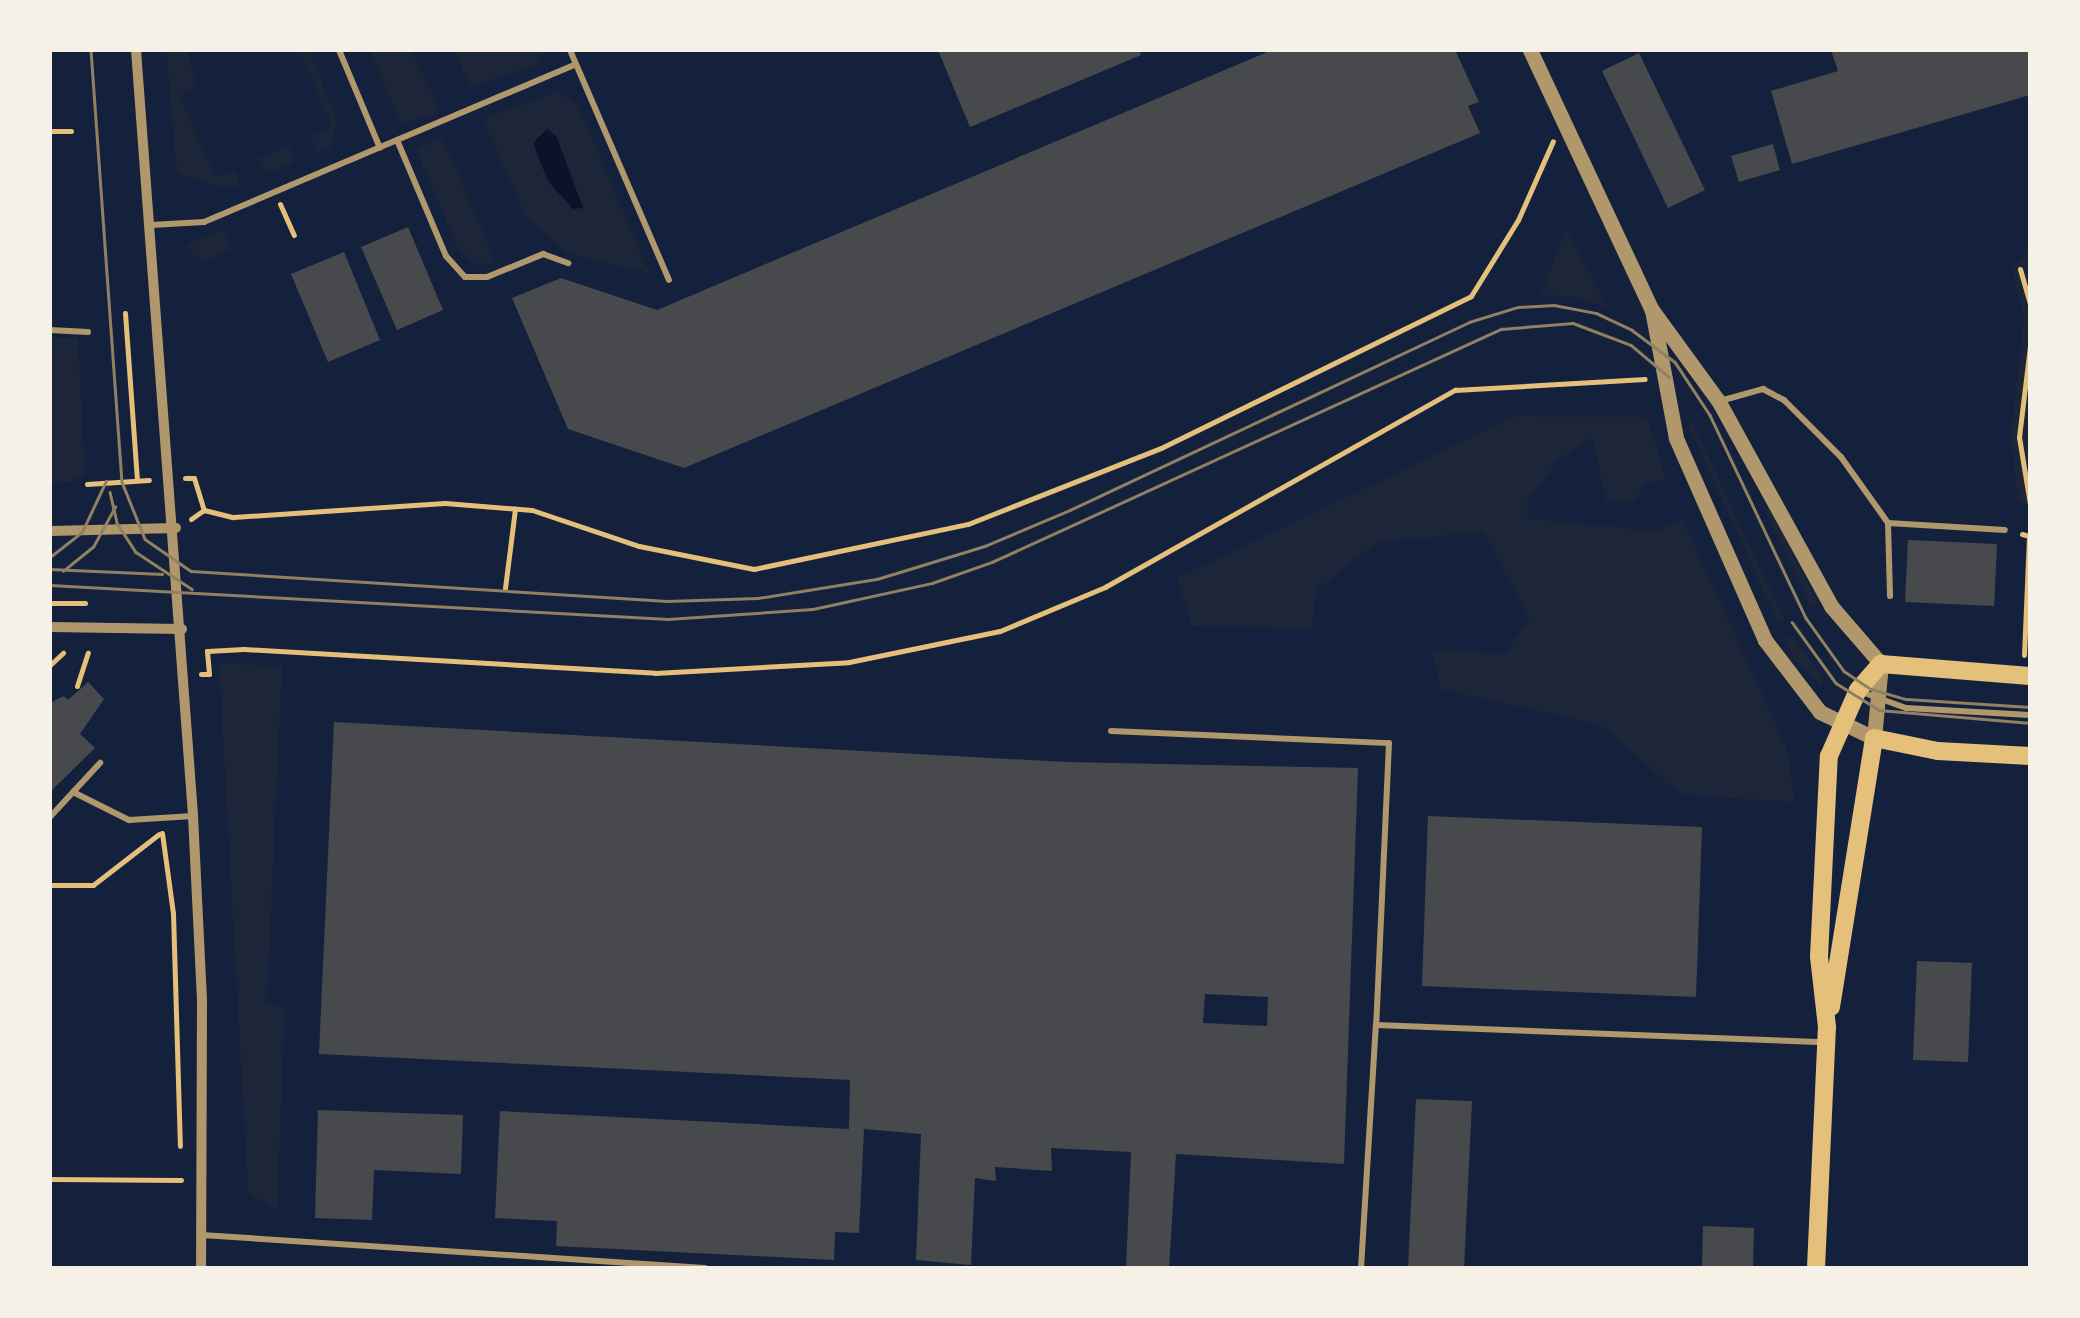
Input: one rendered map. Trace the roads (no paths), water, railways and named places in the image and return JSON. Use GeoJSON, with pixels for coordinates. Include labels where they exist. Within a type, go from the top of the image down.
{"type":"FeatureCollection","features":[{"type":"Feature","properties":{"kind":"main road"},"geometry":{"type":"LineString","coordinates":[[1827,1034],[1819,956],[1825,798],[1840,726],[1858,690],[1881,664],[2030,676]]}},
{"type":"Feature","properties":{"kind":"main road"},"geometry":{"type":"LineString","coordinates":[[1816,1268],[1827,1034],[1874,738],[1938,751],[2030,756]]}},
{"type":"Feature","properties":{"kind":"street"},"geometry":{"type":"LineString","coordinates":[[136,50],[176,528],[202,1001],[201,1268]]}},
{"type":"Feature","properties":{"kind":"street"},"geometry":{"type":"LineString","coordinates":[[1530,50],[1652,310],[1719,402],[1831,606],[1881,664],[1874,738],[1840,726],[1804,697],[1765,640],[1676,438],[1652,310]]}},
{"type":"Feature","properties":{"kind":"street"},"geometry":{"type":"LineString","coordinates":[[50,532],[176,528]]}},
{"type":"Feature","properties":{"kind":"street"},"geometry":{"type":"LineString","coordinates":[[50,627],[182,629]]}},
{"type":"Feature","properties":{"kind":"lane"},"geometry":{"type":"LineString","coordinates":[[339,50],[380,148]]}},
{"type":"Feature","properties":{"kind":"lane"},"geometry":{"type":"LineString","coordinates":[[570,50],[669,280]]}},
{"type":"Feature","properties":{"kind":"lane"},"geometry":{"type":"LineString","coordinates":[[151,225],[204,222],[576,64]]}},
{"type":"Feature","properties":{"kind":"lane"},"geometry":{"type":"LineString","coordinates":[[398,140],[446,256],[464,277],[488,278],[543,254],[568,262]]}},
{"type":"Feature","properties":{"kind":"lane"},"geometry":{"type":"LineString","coordinates":[[50,330],[88,332]]}},
{"type":"Feature","properties":{"kind":"lane"},"geometry":{"type":"LineString","coordinates":[[1719,402],[1763,389],[1784,400],[1841,458],[1888,523],[1890,596]]}},
{"type":"Feature","properties":{"kind":"lane"},"geometry":{"type":"LineString","coordinates":[[1888,523],[2005,530]]}},
{"type":"Feature","properties":{"kind":"lane"},"geometry":{"type":"LineString","coordinates":[[1858,690],[1880,703],[2030,715]]}},
{"type":"Feature","properties":{"kind":"lane"},"geometry":{"type":"LineString","coordinates":[[1112,731],[1389,743],[1361,1268]]}},
{"type":"Feature","properties":{"kind":"lane"},"geometry":{"type":"LineString","coordinates":[[50,817],[100,763]]}},
{"type":"Feature","properties":{"kind":"lane"},"geometry":{"type":"LineString","coordinates":[[73,792],[129,820],[192,816]]}},
{"type":"Feature","properties":{"kind":"lane"},"geometry":{"type":"LineString","coordinates":[[1376,1025],[1827,1034]]}},
{"type":"Feature","properties":{"kind":"lane"},"geometry":{"type":"LineString","coordinates":[[202,1234],[704,1268]]}},
{"type":"Feature","properties":{"kind":"tram line"},"geometry":{"type":"LineString","coordinates":[[91,50],[122,482],[145,539],[191,571],[667,601],[758,598],[877,579],[985,546],[1070,510],[1469,322],[1518,307],[1554,305],[1596,313],[1632,330],[1675,362],[1710,415],[1806,618],[1844,671],[1871,689],[1907,699],[2030,707]]}},
{"type":"Feature","properties":{"kind":"tram line"},"geometry":{"type":"LineString","coordinates":[[50,585],[668,619],[813,609],[932,583],[992,562],[1501,329],[1573,323],[1631,345],[1669,377]]}},
{"type":"Feature","properties":{"kind":"tram line"},"geometry":{"type":"LineString","coordinates":[[50,557],[82,532],[106,481]]}},
{"type":"Feature","properties":{"kind":"tram line"},"geometry":{"type":"LineString","coordinates":[[110,492],[117,523],[136,552],[192,589]]}},
{"type":"Feature","properties":{"kind":"tram line"},"geometry":{"type":"LineString","coordinates":[[63,571],[93,547],[115,507]]}},
{"type":"Feature","properties":{"kind":"tram line"},"geometry":{"type":"LineString","coordinates":[[50,569],[162,574]]}},
{"type":"Feature","properties":{"kind":"tram line"},"geometry":{"type":"LineString","coordinates":[[1792,622],[1836,683],[1879,710],[2030,723]]}}]}
